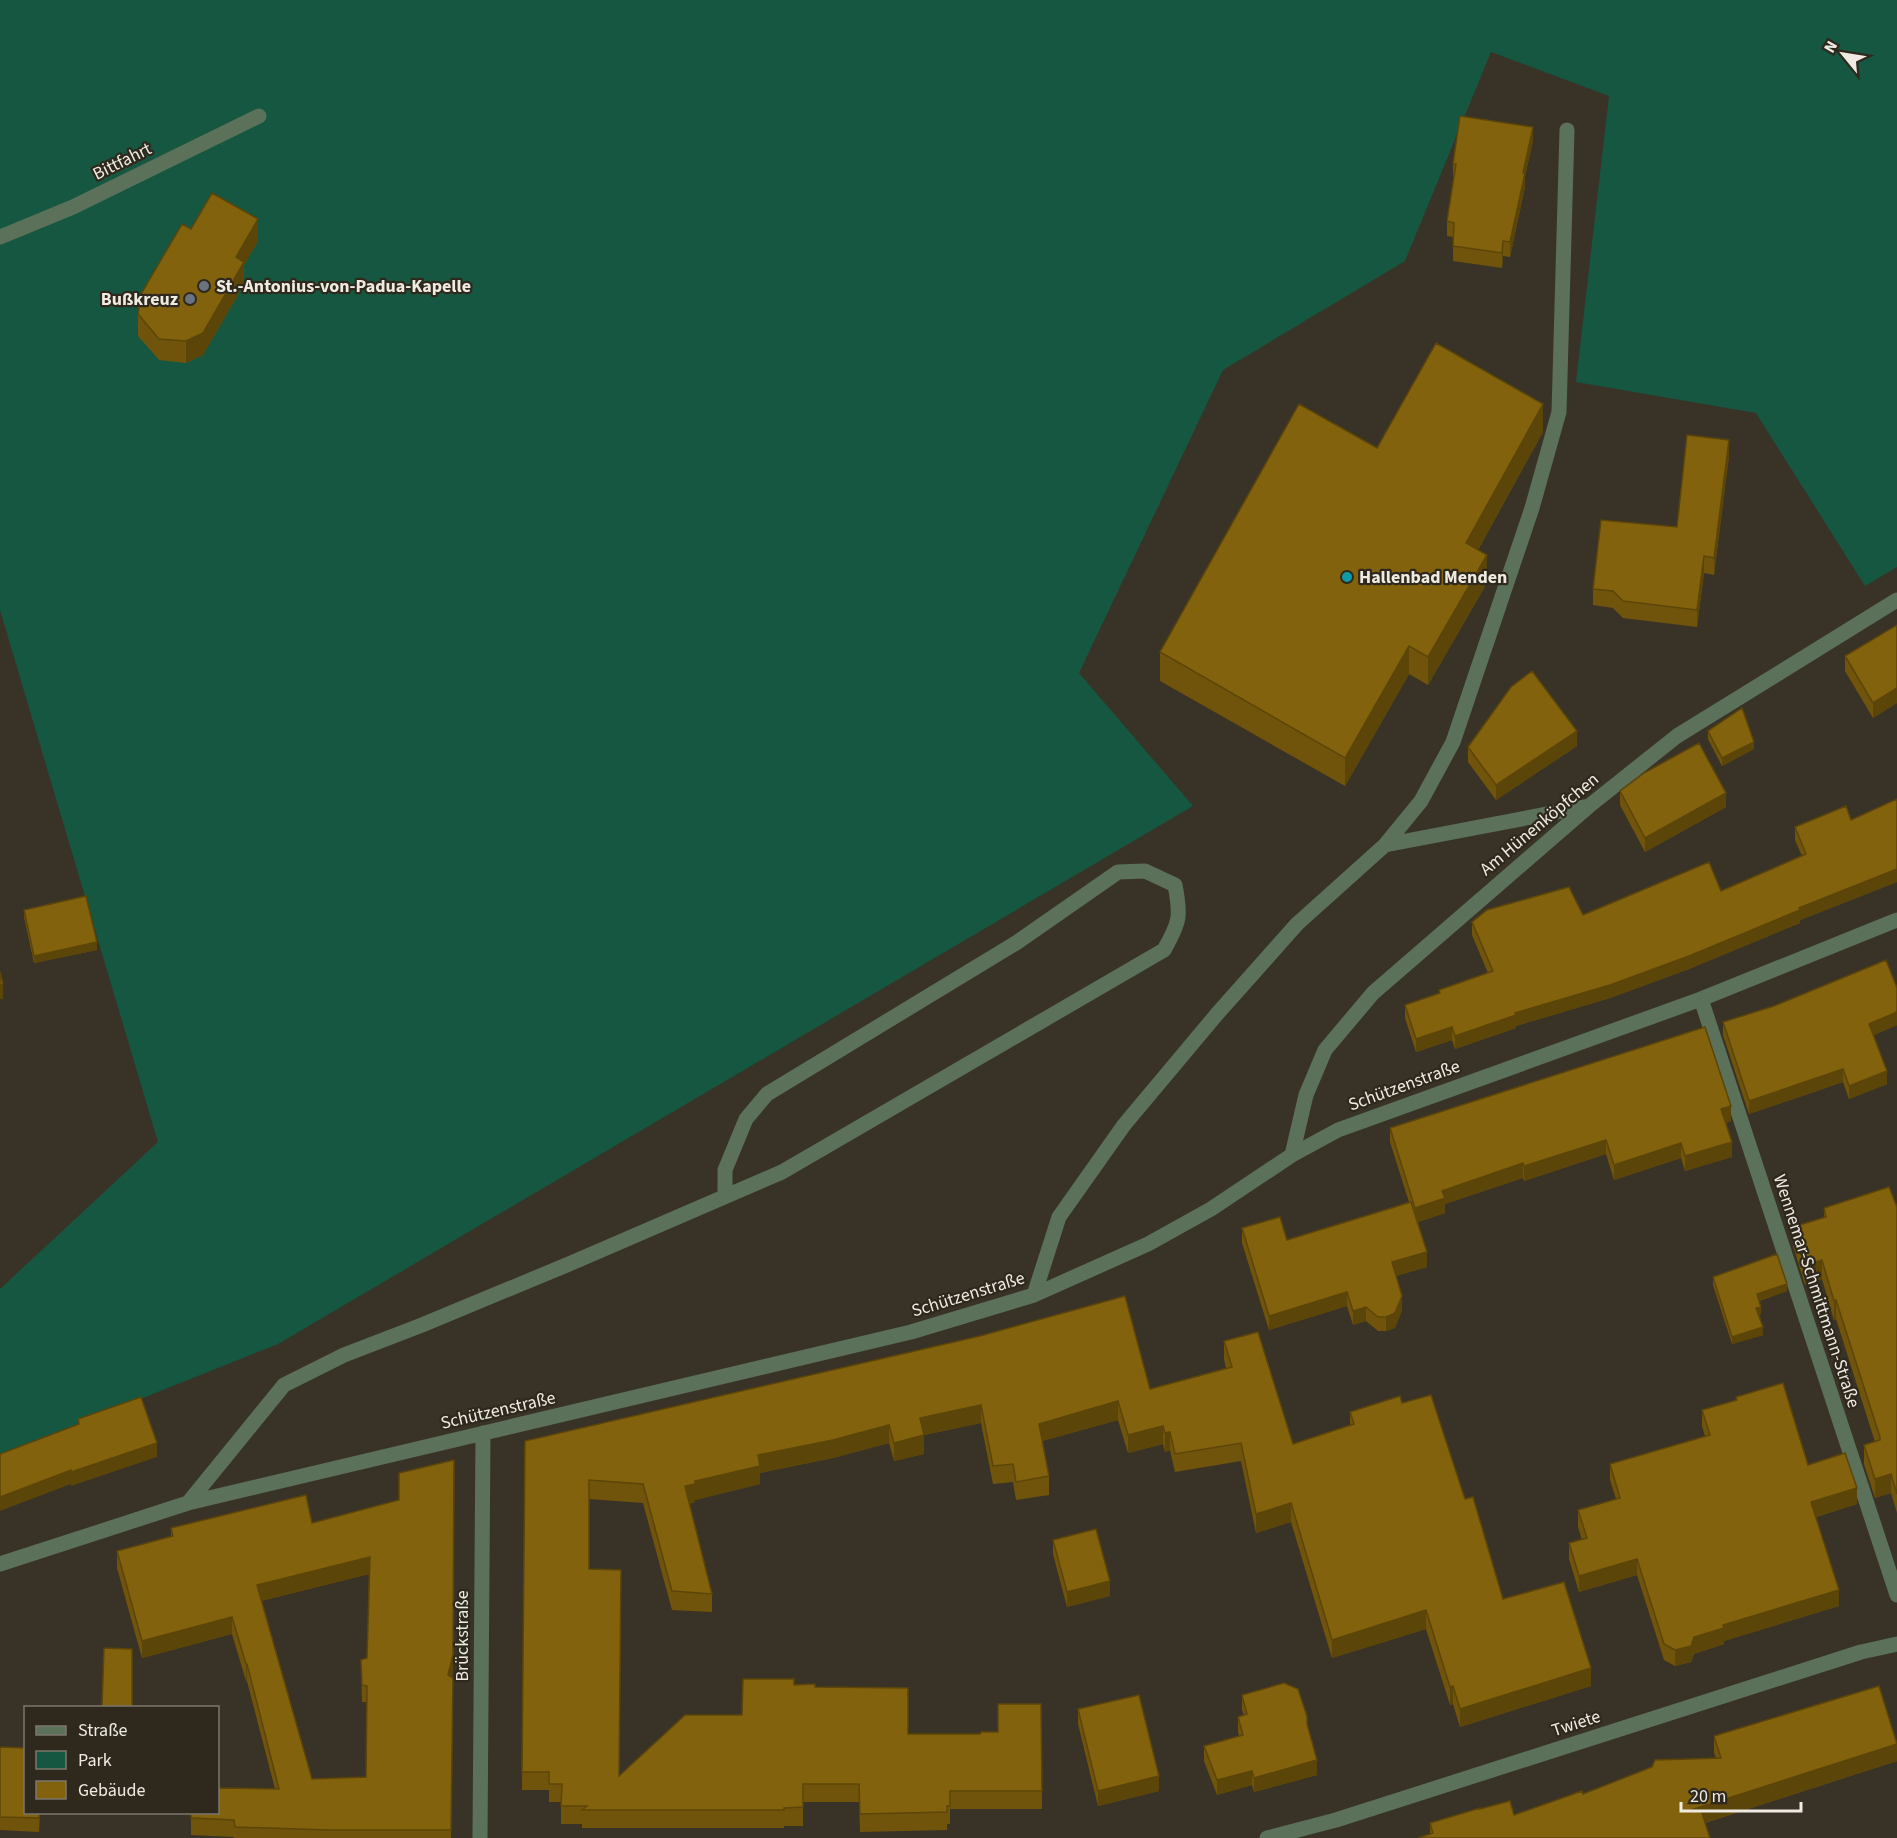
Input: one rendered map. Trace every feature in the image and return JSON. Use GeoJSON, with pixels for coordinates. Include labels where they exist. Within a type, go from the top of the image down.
{"type":"FeatureCollection","features":[{"type":"Feature","properties":{"kind":"street","name":"Bittfahrt"},"geometry":{"type":"LineString","coordinates":[[0,237],[73,207],[259,116]]}},
{"type":"Feature","properties":{"kind":"street"},"geometry":{"type":"LineString","coordinates":[[1034,1295],[1059,1217],[1124,1125],[1216,1014],[1297,924],[1385,845],[1421,801],[1453,742],[1532,508],[1559,412],[1567,130]]}},
{"type":"Feature","properties":{"kind":"street","name":"Am Hünenköpfchen"},"geometry":{"type":"LineString","coordinates":[[1292,1155],[1306,1095],[1325,1050],[1373,993],[1589,806],[1677,736],[1897,600]]}},
{"type":"Feature","properties":{"kind":"street"},"geometry":{"type":"LineString","coordinates":[[1385,845],[1589,806]]}},
{"type":"Feature","properties":{"kind":"street"},"geometry":{"type":"LineString","coordinates":[[188,1503],[284,1385],[344,1355],[569,1264],[782,1172],[1164,950],[1173,934],[1180,912],[1175,885],[1145,871],[1118,872],[1016,943],[767,1094],[746,1119],[725,1170],[725,1196]]}},
{"type":"Feature","properties":{"kind":"street","name":"Schützenstraße"},"geometry":{"type":"LineString","coordinates":[[0,1564],[188,1503],[911,1332],[1034,1295],[1148,1244],[1211,1209],[1292,1155],[1338,1130],[1701,999],[1897,920]]}},
{"type":"Feature","properties":{"kind":"street","name":"Wennemar-Schmittmann-Straße"},"geometry":{"type":"LineString","coordinates":[[1701,999],[1897,1595]]}},
{"type":"Feature","properties":{"kind":"street","name":"Brückstraße"},"geometry":{"type":"LineString","coordinates":[[480,1838],[483,1433]]}},
{"type":"Feature","properties":{"kind":"street","name":"Twiete"},"geometry":{"type":"LineString","coordinates":[[1267,1838],[1336,1820],[1862,1652],[1897,1644]]}},
{"type":"Feature","properties":{"kind":"green space"},"geometry":{"type":"Polygon","coordinates":[[[0,0],[1897,0],[1897,567],[1865,586],[1756,413],[1576,382],[1609,96],[1491,52],[1405,261],[1223,370],[1079,673],[1193,806],[278,1344],[0,1455],[0,1289],[158,1142],[0,610],[0,0]]]}},
{"type":"Feature","properties":{"kind":"building"},"geometry":{"type":"Polygon","coordinates":[[[1460,116],[1533,127],[1510,242],[1503,241],[1502,253],[1453,246],[1454,223],[1447,221],[1456,164],[1453,164],[1460,116]]]}},
{"type":"Feature","properties":{"kind":"building","name":"St.-Antonius-von-Padua-Kapelle"},"geometry":{"type":"Polygon","coordinates":[[[212,193],[258,219],[236,257],[244,262],[203,333],[186,341],[159,339],[138,314],[141,294],[182,224],[191,229],[212,193]]]}},
{"type":"Feature","properties":{"kind":"building","name":"Hallenbad Menden"},"geometry":{"type":"Polygon","coordinates":[[[1436,343],[1543,404],[1466,543],[1487,555],[1428,657],[1409,646],[1345,758],[1160,652],[1299,404],[1377,448],[1436,343]]]}},
{"type":"Feature","properties":{"kind":"building"},"geometry":{"type":"Polygon","coordinates":[[[1687,435],[1729,440],[1714,558],[1704,556],[1697,610],[1623,601],[1613,591],[1593,589],[1601,520],[1677,527],[1687,435]]]}},
{"type":"Feature","properties":{"kind":"building"},"geometry":{"type":"Polygon","coordinates":[[[1897,625],[1897,688],[1873,703],[1845,656],[1897,625]]]}},
{"type":"Feature","properties":{"kind":"building"},"geometry":{"type":"Polygon","coordinates":[[[1532,671],[1577,731],[1496,785],[1468,747],[1511,687],[1532,671]]]}},
{"type":"Feature","properties":{"kind":"building"},"geometry":{"type":"Polygon","coordinates":[[[1742,708],[1754,742],[1722,758],[1708,731],[1742,708]]]}},
{"type":"Feature","properties":{"kind":"building"},"geometry":{"type":"Polygon","coordinates":[[[1699,743],[1726,793],[1645,838],[1620,791],[1644,773],[1699,743]]]}},
{"type":"Feature","properties":{"kind":"building"},"geometry":{"type":"Polygon","coordinates":[[[1897,799],[1897,869],[1799,908],[1800,910],[1689,956],[1610,985],[1515,1013],[1516,1015],[1455,1036],[1452,1027],[1416,1039],[1405,1005],[1493,971],[1472,922],[1487,910],[1569,887],[1583,915],[1709,862],[1721,891],[1806,854],[1795,827],[1846,806],[1851,820],[1897,799]]]}},
{"type":"Feature","properties":{"kind":"building"},"geometry":{"type":"Polygon","coordinates":[[[86,896],[97,942],[34,956],[24,910],[86,896]]]}},
{"type":"Feature","properties":{"kind":"building"},"geometry":{"type":"Polygon","coordinates":[[[1886,960],[1897,988],[1897,1012],[1869,1024],[1887,1071],[1849,1086],[1843,1069],[1749,1101],[1723,1022],[1774,1006],[1886,960]]]}},
{"type":"Feature","properties":{"kind":"building"},"geometry":{"type":"Polygon","coordinates":[[[1705,1027],[1731,1106],[1721,1109],[1732,1142],[1685,1156],[1681,1143],[1614,1165],[1606,1140],[1524,1166],[1523,1163],[1442,1191],[1445,1198],[1415,1208],[1390,1128],[1705,1027]]]}},
{"type":"Feature","properties":{"kind":"building"},"geometry":{"type":"Polygon","coordinates":[[[1889,1187],[1897,1207],[1897,1494],[1891,1474],[1875,1479],[1864,1445],[1880,1440],[1880,1437],[1836,1300],[1834,1301],[1822,1260],[1805,1266],[1793,1227],[1826,1217],[1824,1208],[1889,1187]]]}},
{"type":"Feature","properties":{"kind":"building"},"geometry":{"type":"Polygon","coordinates":[[[1411,1202],[1427,1252],[1392,1262],[1402,1296],[1395,1313],[1386,1317],[1378,1317],[1366,1307],[1353,1311],[1347,1292],[1269,1316],[1242,1228],[1280,1217],[1287,1240],[1411,1202]]]}},
{"type":"Feature","properties":{"kind":"building"},"geometry":{"type":"Polygon","coordinates":[[[1777,1254],[1787,1284],[1757,1294],[1761,1307],[1756,1308],[1763,1327],[1732,1337],[1713,1277],[1777,1254]]]}},
{"type":"Feature","properties":{"kind":"building"},"geometry":{"type":"Polygon","coordinates":[[[1125,1296],[1150,1389],[1232,1367],[1224,1341],[1258,1332],[1293,1444],[1354,1424],[1350,1412],[1400,1396],[1402,1403],[1431,1395],[1465,1499],[1473,1497],[1503,1599],[1564,1582],[1591,1668],[1460,1709],[1453,1686],[1450,1687],[1426,1610],[1332,1640],[1291,1503],[1256,1514],[1241,1443],[1175,1454],[1170,1432],[1165,1433],[1163,1426],[1128,1435],[1118,1401],[1039,1424],[1049,1476],[1016,1482],[1013,1464],[993,1466],[981,1405],[920,1418],[924,1435],[894,1443],[889,1425],[833,1440],[758,1455],[760,1466],[695,1481],[695,1484],[685,1486],[712,1594],[672,1591],[643,1484],[589,1480],[589,1569],[621,1570],[619,1776],[685,1715],[742,1715],[743,1679],[794,1679],[794,1685],[815,1684],[815,1687],[908,1688],[908,1734],[998,1732],[998,1704],[1041,1704],[1042,1791],[950,1791],[950,1806],[947,1806],[947,1812],[860,1814],[859,1784],[803,1784],[803,1807],[784,1808],[784,1810],[582,1810],[587,1806],[561,1806],[562,1784],[549,1784],[549,1772],[522,1772],[525,1441],[980,1336],[1125,1296]]]}},
{"type":"Feature","properties":{"kind":"building"},"geometry":{"type":"Polygon","coordinates":[[[1783,1383],[1808,1465],[1845,1453],[1857,1488],[1811,1502],[1839,1590],[1723,1625],[1724,1628],[1694,1637],[1691,1646],[1675,1650],[1664,1644],[1637,1559],[1579,1576],[1569,1543],[1587,1538],[1578,1510],[1620,1498],[1610,1464],[1710,1435],[1702,1410],[1783,1383]]]}},
{"type":"Feature","properties":{"kind":"building"},"geometry":{"type":"Polygon","coordinates":[[[141,1397],[157,1443],[71,1472],[71,1470],[0,1497],[0,1454],[79,1424],[78,1419],[141,1397]]]}},
{"type":"Feature","properties":{"kind":"building"},"geometry":{"type":"Polygon","coordinates":[[[454,1460],[453,1655],[448,1675],[453,1678],[451,1830],[235,1827],[234,1820],[191,1818],[191,1814],[219,1814],[219,1788],[279,1789],[247,1664],[232,1617],[142,1641],[117,1551],[173,1536],[171,1528],[306,1495],[312,1523],[399,1500],[399,1473],[454,1460]],[[370,1557],[257,1585],[312,1779],[366,1777],[367,1686],[362,1685],[361,1660],[367,1658],[370,1557]]]}},
{"type":"Feature","properties":{"kind":"building"},"geometry":{"type":"Polygon","coordinates":[[[1096,1529],[1110,1581],[1067,1592],[1053,1540],[1096,1529]]]}},
{"type":"Feature","properties":{"kind":"building"},"geometry":{"type":"Polygon","coordinates":[[[104,1648],[132,1649],[132,1706],[102,1706],[104,1648]]]}},
{"type":"Feature","properties":{"kind":"building"},"geometry":{"type":"Polygon","coordinates":[[[1284,1683],[1298,1689],[1317,1760],[1254,1778],[1252,1771],[1217,1780],[1204,1746],[1243,1735],[1238,1717],[1247,1714],[1242,1695],[1284,1683]]]}},
{"type":"Feature","properties":{"kind":"building"},"geometry":{"type":"Polygon","coordinates":[[[1879,1686],[1897,1744],[1691,1810],[1701,1810],[1710,1838],[1418,1838],[1433,1833],[1430,1823],[1510,1801],[1514,1815],[1582,1791],[1583,1794],[1652,1767],[1655,1760],[1721,1758],[1714,1736],[1879,1686]]]}},
{"type":"Feature","properties":{"kind":"building"},"geometry":{"type":"Polygon","coordinates":[[[1139,1695],[1159,1776],[1098,1791],[1078,1709],[1139,1695]]]}},
{"type":"Feature","properties":{"kind":"building"},"geometry":{"type":"Polygon","coordinates":[[[0,1747],[24,1748],[24,1814],[39,1814],[39,1818],[0,1817],[0,1747]]]}},
{"type":"Feature","properties":{"kind":"place","name":"St.-Antonius-von-Padua-Kapelle"},"geometry":{"type":"Point","coordinates":[204,286]}},
{"type":"Feature","properties":{"kind":"place","name":"Bußkreuz"},"geometry":{"type":"Point","coordinates":[190,299]}},
{"type":"Feature","properties":{"kind":"place","name":"Hallenbad Menden"},"geometry":{"type":"Point","coordinates":[1347,577]}}]}
